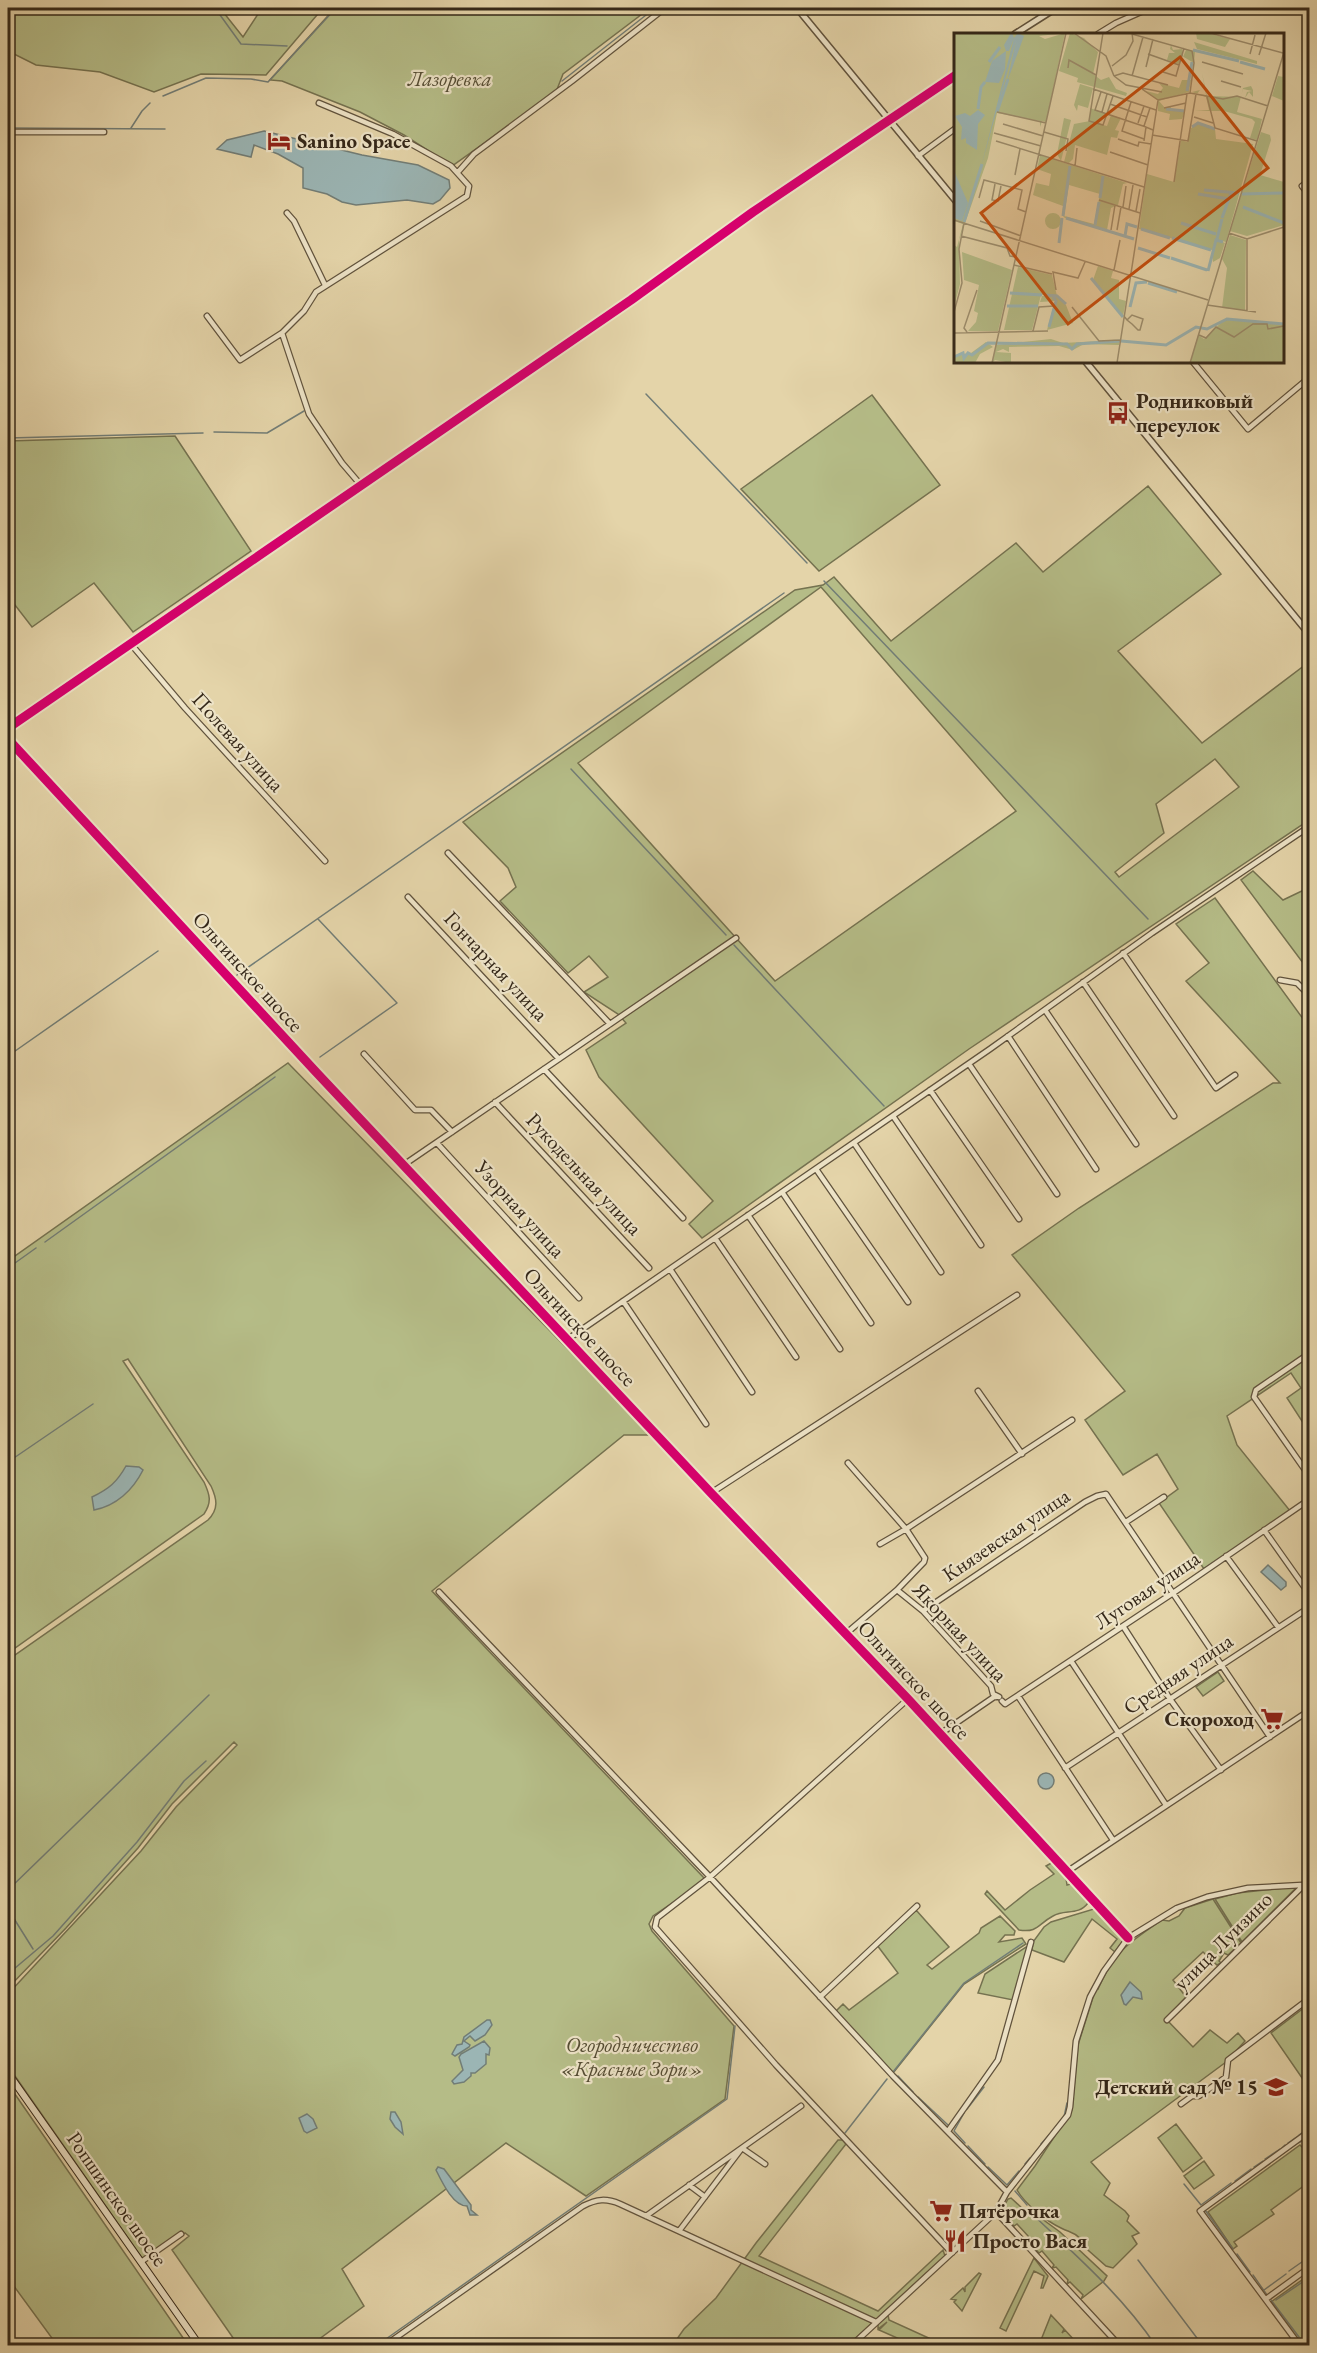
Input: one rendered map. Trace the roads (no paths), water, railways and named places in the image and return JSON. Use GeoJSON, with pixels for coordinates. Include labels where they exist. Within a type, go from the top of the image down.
{"type":"FeatureCollection","features":[{"type":"Feature","properties":{"kind":"main road","name":"Ропшинское шоссе"},"geometry":{"type":"LineString","coordinates":[[8,2073],[200,2346]]}},
{"type":"Feature","properties":{"kind":"street"},"geometry":{"type":"LineString","coordinates":[[458,172],[474,154],[665,8]]}},
{"type":"Feature","properties":{"kind":"street"},"geometry":{"type":"LineString","coordinates":[[797,8],[954,199]]}},
{"type":"Feature","properties":{"kind":"street"},"geometry":{"type":"LineString","coordinates":[[1018,33],[1056,8]]}},
{"type":"Feature","properties":{"kind":"street"},"geometry":{"type":"LineString","coordinates":[[1100,33],[1150,8]]}},
{"type":"Feature","properties":{"kind":"street"},"geometry":{"type":"LineString","coordinates":[[8,728],[360,484],[623,306],[753,212],[954,76]]}},
{"type":"Feature","properties":{"kind":"street"},"geometry":{"type":"LineString","coordinates":[[207,316],[240,360],[282,333],[304,311],[316,291],[467,196],[469,186],[451,166],[393,134],[319,103]]}},
{"type":"Feature","properties":{"kind":"street"},"geometry":{"type":"LineString","coordinates":[[918,156],[954,129]]}},
{"type":"Feature","properties":{"kind":"street"},"geometry":{"type":"LineString","coordinates":[[8,132],[104,132]]}},
{"type":"Feature","properties":{"kind":"street"},"geometry":{"type":"LineString","coordinates":[[1310,180],[1302,186],[1310,196]]}},
{"type":"Feature","properties":{"kind":"street"},"geometry":{"type":"LineString","coordinates":[[287,213],[294,221],[325,285]]}},
{"type":"Feature","properties":{"kind":"street"},"geometry":{"type":"LineString","coordinates":[[282,333],[309,414],[342,463],[360,484]]}},
{"type":"Feature","properties":{"kind":"street"},"geometry":{"type":"LineString","coordinates":[[1087,363],[1310,635]]}},
{"type":"Feature","properties":{"kind":"street"},"geometry":{"type":"LineString","coordinates":[[1194,363],[1248,429],[1310,377]]}},
{"type":"Feature","properties":{"kind":"street","name":"Полевая улица"},"geometry":{"type":"LineString","coordinates":[[130,643],[178,700],[325,861]]}},
{"type":"Feature","properties":{"kind":"street","name":"Ольгинское шоссе"},"geometry":{"type":"LineString","coordinates":[[8,738],[316,1072],[405,1164],[711,1493],[848,1635],[1128,1938]]}},
{"type":"Feature","properties":{"kind":"street"},"geometry":{"type":"LineString","coordinates":[[568,1340],[1310,826]]}},
{"type":"Feature","properties":{"kind":"street"},"geometry":{"type":"LineString","coordinates":[[448,853],[610,1024]]}},
{"type":"Feature","properties":{"kind":"street","name":"Гончарная улица"},"geometry":{"type":"LineString","coordinates":[[408,897],[559,1059]]}},
{"type":"Feature","properties":{"kind":"street"},"geometry":{"type":"LineString","coordinates":[[405,1164],[736,938]]}},
{"type":"Feature","properties":{"kind":"street"},"geometry":{"type":"LineString","coordinates":[[1123,954],[1216,1089],[1235,1075]]}},
{"type":"Feature","properties":{"kind":"street"},"geometry":{"type":"LineString","coordinates":[[1280,980],[1297,983],[1310,996]]}},
{"type":"Feature","properties":{"kind":"street"},"geometry":{"type":"LineString","coordinates":[[1083,982],[1174,1116]]}},
{"type":"Feature","properties":{"kind":"street"},"geometry":{"type":"LineString","coordinates":[[1045,1010],[1136,1144]]}},
{"type":"Feature","properties":{"kind":"street"},"geometry":{"type":"LineString","coordinates":[[1008,1036],[1096,1169]]}},
{"type":"Feature","properties":{"kind":"street"},"geometry":{"type":"LineString","coordinates":[[364,1054],[415,1110],[431,1110],[452,1132]]}},
{"type":"Feature","properties":{"kind":"street"},"geometry":{"type":"LineString","coordinates":[[969,1064],[1057,1194]]}},
{"type":"Feature","properties":{"kind":"street"},"geometry":{"type":"LineString","coordinates":[[544,1069],[683,1218]]}},
{"type":"Feature","properties":{"kind":"street"},"geometry":{"type":"LineString","coordinates":[[930,1090],[1019,1219]]}},
{"type":"Feature","properties":{"kind":"street","name":"Рукодельная улица"},"geometry":{"type":"LineString","coordinates":[[495,1102],[649,1268]]}},
{"type":"Feature","properties":{"kind":"street"},"geometry":{"type":"LineString","coordinates":[[893,1116],[981,1245]]}},
{"type":"Feature","properties":{"kind":"street","name":"Узорная улица"},"geometry":{"type":"LineString","coordinates":[[437,1143],[579,1298]]}},
{"type":"Feature","properties":{"kind":"street"},"geometry":{"type":"LineString","coordinates":[[854,1143],[941,1272]]}},
{"type":"Feature","properties":{"kind":"street"},"geometry":{"type":"LineString","coordinates":[[816,1169],[908,1302]]}},
{"type":"Feature","properties":{"kind":"street"},"geometry":{"type":"LineString","coordinates":[[782,1192],[871,1323]]}},
{"type":"Feature","properties":{"kind":"street"},"geometry":{"type":"LineString","coordinates":[[748,1215],[840,1349]]}},
{"type":"Feature","properties":{"kind":"street"},"geometry":{"type":"LineString","coordinates":[[715,1238],[796,1357]]}},
{"type":"Feature","properties":{"kind":"street"},"geometry":{"type":"LineString","coordinates":[[670,1269],[752,1392]]}},
{"type":"Feature","properties":{"kind":"street"},"geometry":{"type":"LineString","coordinates":[[711,1493],[1017,1295]]}},
{"type":"Feature","properties":{"kind":"street"},"geometry":{"type":"LineString","coordinates":[[623,1301],[706,1424]]}},
{"type":"Feature","properties":{"kind":"street"},"geometry":{"type":"LineString","coordinates":[[1310,1353],[1256,1390],[1254,1396],[1310,1477]]}},
{"type":"Feature","properties":{"kind":"street"},"geometry":{"type":"LineString","coordinates":[[978,1391],[1022,1454]]}},
{"type":"Feature","properties":{"kind":"street"},"geometry":{"type":"LineString","coordinates":[[880,1545],[1072,1420]]}},
{"type":"Feature","properties":{"kind":"street"},"geometry":{"type":"LineString","coordinates":[[848,1462],[906,1529],[925,1558],[924,1562],[897,1590],[849,1631],[848,1635]]}},
{"type":"Feature","properties":{"kind":"street","name":"Князевская улица"},"geometry":{"type":"LineString","coordinates":[[923,1611],[1085,1502],[1106,1494],[1126,1522]]}},
{"type":"Feature","properties":{"kind":"street"},"geometry":{"type":"LineString","coordinates":[[1164,1497],[1126,1522],[1270,1737]]}},
{"type":"Feature","properties":{"kind":"street","name":"Луговая улица"},"geometry":{"type":"LineString","coordinates":[[940,1734],[994,1696],[1005,1704],[1018,1696],[1310,1499]]}},
{"type":"Feature","properties":{"kind":"street"},"geometry":{"type":"LineString","coordinates":[[1264,1530],[1310,1595]]}},
{"type":"Feature","properties":{"kind":"street"},"geometry":{"type":"LineString","coordinates":[[1226,1556],[1278,1627]]}},
{"type":"Feature","properties":{"kind":"street","name":"Якорная улица"},"geometry":{"type":"LineString","coordinates":[[897,1590],[923,1611],[991,1686],[993,1694],[1000,1699]]}},
{"type":"Feature","properties":{"kind":"street"},"geometry":{"type":"LineString","coordinates":[[439,1592],[710,1877],[893,2076],[1007,2192]]}},
{"type":"Feature","properties":{"kind":"street","name":"Средняя улица"},"geometry":{"type":"LineString","coordinates":[[1065,1768],[1310,1607]]}},
{"type":"Feature","properties":{"kind":"street"},"geometry":{"type":"LineString","coordinates":[[1123,1626],[1170,1699],[1221,1770]]}},
{"type":"Feature","properties":{"kind":"street"},"geometry":{"type":"LineString","coordinates":[[1071,1661],[1166,1806]]}},
{"type":"Feature","properties":{"kind":"street"},"geometry":{"type":"LineString","coordinates":[[1018,1696],[1113,1840]]}},
{"type":"Feature","properties":{"kind":"street"},"geometry":{"type":"LineString","coordinates":[[908,1699],[710,1877],[657,1918],[655,1927],[776,2065],[952,2253]]}},
{"type":"Feature","properties":{"kind":"street"},"geometry":{"type":"LineString","coordinates":[[1068,1871],[1308,1713]]}},
{"type":"Feature","properties":{"kind":"street","name":"улица Луизино"},"geometry":{"type":"LineString","coordinates":[[1167,2020],[1310,1878]]}},
{"type":"Feature","properties":{"kind":"street","name":"улица Луизино"},"geometry":{"type":"LineString","coordinates":[[851,2346],[996,2212],[1007,2192],[1068,2115],[1071,2107],[1076,2041],[1090,1997],[1104,1971],[1128,1938],[1177,1908],[1207,1897],[1248,1888],[1302,1885]]}},
{"type":"Feature","properties":{"kind":"street"},"geometry":{"type":"LineString","coordinates":[[820,1997],[917,1906]]}},
{"type":"Feature","properties":{"kind":"street"},"geometry":{"type":"LineString","coordinates":[[948,2131],[998,2060],[1031,1942]]}},
{"type":"Feature","properties":{"kind":"street"},"geometry":{"type":"LineString","coordinates":[[1181,2104],[1192,2096],[1199,2096],[1226,2077],[1228,2060],[1310,1998]]}},
{"type":"Feature","properties":{"kind":"street"},"geometry":{"type":"LineString","coordinates":[[646,2216],[801,2106]]}},
{"type":"Feature","properties":{"kind":"street"},"geometry":{"type":"LineString","coordinates":[[1300,2346],[1200,2211],[1303,2136]]}},
{"type":"Feature","properties":{"kind":"street"},"geometry":{"type":"LineString","coordinates":[[742,2148],[765,2164]]}},
{"type":"Feature","properties":{"kind":"street"},"geometry":{"type":"LineString","coordinates":[[679,2231],[742,2148]]}},
{"type":"Feature","properties":{"kind":"street"},"geometry":{"type":"LineString","coordinates":[[689,2185],[705,2197]]}},
{"type":"Feature","properties":{"kind":"street"},"geometry":{"type":"LineString","coordinates":[[384,2346],[594,2200],[609,2200],[646,2216],[876,2322]]}},
{"type":"Feature","properties":{"kind":"street"},"geometry":{"type":"LineString","coordinates":[[996,2212],[1120,2346]]}},
{"type":"Feature","properties":{"kind":"street"},"geometry":{"type":"LineString","coordinates":[[141,2262],[181,2234]]}},
{"type":"Feature","properties":{"kind":"street"},"geometry":{"type":"LineString","coordinates":[[1266,2299],[1310,2267]]}},
{"type":"Feature","properties":{"kind":"water"},"geometry":{"type":"Polygon","coordinates":[[[264,131],[362,155],[418,165],[449,180],[450,188],[440,200],[433,204],[407,200],[356,205],[303,188],[303,168],[278,154],[254,145],[251,157],[217,149],[227,140],[264,131]]]}},
{"type":"Feature","properties":{"kind":"water"},"geometry":{"type":"Polygon","coordinates":[[[126,1466],[139,1467],[143,1470],[134,1484],[117,1501],[94,1510],[92,1497],[112,1484],[126,1466]]]}},
{"type":"Feature","properties":{"kind":"water"},"geometry":{"type":"Polygon","coordinates":[[[1268,1565],[1286,1582],[1286,1586],[1281,1590],[1261,1572],[1268,1565]]]}},
{"type":"Feature","properties":{"kind":"water"},"geometry":{"type":"Polygon","coordinates":[[[1046,1773],[1052,1775],[1054,1781],[1052,1787],[1046,1789],[1040,1787],[1038,1781],[1040,1775],[1046,1773]]]}},
{"type":"Feature","properties":{"kind":"water"},"geometry":{"type":"Polygon","coordinates":[[[1130,1982],[1141,1992],[1142,1999],[1133,1997],[1126,2005],[1121,1995],[1130,1982]]]}},
{"type":"Feature","properties":{"kind":"water"},"geometry":{"type":"Polygon","coordinates":[[[490,2020],[492,2025],[485,2035],[475,2041],[470,2036],[464,2041],[470,2045],[469,2047],[455,2056],[452,2054],[457,2045],[462,2044],[464,2037],[490,2020]]]}},
{"type":"Feature","properties":{"kind":"water"},"geometry":{"type":"Polygon","coordinates":[[[484,2041],[490,2048],[489,2055],[486,2054],[486,2064],[475,2073],[471,2073],[471,2076],[464,2082],[454,2084],[452,2081],[463,2070],[459,2057],[461,2054],[484,2041]]]}},
{"type":"Feature","properties":{"kind":"water"},"geometry":{"type":"Polygon","coordinates":[[[391,2112],[395,2112],[401,2122],[403,2134],[390,2119],[391,2112]]]}},
{"type":"Feature","properties":{"kind":"water"},"geometry":{"type":"Polygon","coordinates":[[[307,2114],[313,2119],[317,2128],[307,2133],[299,2118],[307,2114]]]}},
{"type":"Feature","properties":{"kind":"water"},"geometry":{"type":"Polygon","coordinates":[[[438,2167],[444,2169],[471,2205],[471,2210],[477,2215],[470,2215],[467,2206],[453,2198],[436,2170],[438,2167]]]}},
{"type":"Feature","properties":{"kind":"waterway"},"geometry":{"type":"LineString","coordinates":[[215,8],[241,44],[287,46]]}},
{"type":"Feature","properties":{"kind":"waterway"},"geometry":{"type":"LineString","coordinates":[[163,96],[206,78],[251,79],[268,82],[336,8]]}},
{"type":"Feature","properties":{"kind":"waterway"},"geometry":{"type":"LineString","coordinates":[[562,81],[655,8]]}},
{"type":"Feature","properties":{"kind":"waterway"},"geometry":{"type":"LineString","coordinates":[[131,128],[150,103]]}},
{"type":"Feature","properties":{"kind":"waterway"},"geometry":{"type":"LineString","coordinates":[[8,128],[165,129]]}},
{"type":"Feature","properties":{"kind":"waterway"},"geometry":{"type":"LineString","coordinates":[[646,394],[807,563]]}},
{"type":"Feature","properties":{"kind":"waterway"},"geometry":{"type":"LineString","coordinates":[[214,432],[267,433],[304,411]]}},
{"type":"Feature","properties":{"kind":"waterway"},"geometry":{"type":"LineString","coordinates":[[8,438],[203,433]]}},
{"type":"Feature","properties":{"kind":"waterway"},"geometry":{"type":"LineString","coordinates":[[824,581],[1148,919]]}},
{"type":"Feature","properties":{"kind":"waterway"},"geometry":{"type":"LineString","coordinates":[[237,975],[784,593]]}},
{"type":"Feature","properties":{"kind":"waterway"},"geometry":{"type":"LineString","coordinates":[[571,769],[726,935]]}},
{"type":"Feature","properties":{"kind":"waterway"},"geometry":{"type":"LineString","coordinates":[[318,919],[397,1003],[320,1057]]}},
{"type":"Feature","properties":{"kind":"waterway"},"geometry":{"type":"LineString","coordinates":[[734,945],[884,1106]]}},
{"type":"Feature","properties":{"kind":"waterway"},"geometry":{"type":"LineString","coordinates":[[8,1056],[158,951]]}},
{"type":"Feature","properties":{"kind":"waterway"},"geometry":{"type":"LineString","coordinates":[[45,1242],[275,1077]]}},
{"type":"Feature","properties":{"kind":"waterway"},"geometry":{"type":"LineString","coordinates":[[8,1268],[36,1248]]}},
{"type":"Feature","properties":{"kind":"waterway"},"geometry":{"type":"LineString","coordinates":[[8,1462],[93,1404]]}},
{"type":"Feature","properties":{"kind":"waterway"},"geometry":{"type":"LineString","coordinates":[[8,1890],[209,1695]]}},
{"type":"Feature","properties":{"kind":"waterway"},"geometry":{"type":"LineString","coordinates":[[8,1974],[53,1936],[137,1842],[184,1781],[206,1761]]}},
{"type":"Feature","properties":{"kind":"waterway"},"geometry":{"type":"LineString","coordinates":[[8,1909],[33,1949]]}},
{"type":"Feature","properties":{"kind":"waterway"},"geometry":{"type":"LineString","coordinates":[[893,2072],[964,1983],[1023,1943]]}},
{"type":"Feature","properties":{"kind":"waterway"},"geometry":{"type":"LineString","coordinates":[[376,2346],[727,2099],[735,2026]]}},
{"type":"Feature","properties":{"kind":"waterway"},"geometry":{"type":"LineString","coordinates":[[898,2076],[913,2092]]}},
{"type":"Feature","properties":{"kind":"waterway"},"geometry":{"type":"LineString","coordinates":[[845,2133],[887,2079]]}},
{"type":"Feature","properties":{"kind":"waterway"},"geometry":{"type":"LineString","coordinates":[[967,2109],[984,2087]]}},
{"type":"Feature","properties":{"kind":"waterway"},"geometry":{"type":"LineString","coordinates":[[918,2097],[948,2125]]}},
{"type":"Feature","properties":{"kind":"waterway"},"geometry":{"type":"LineString","coordinates":[[1064,2117],[1067,2103]]}},
{"type":"Feature","properties":{"kind":"waterway"},"geometry":{"type":"LineString","coordinates":[[964,2113],[954,2131],[965,2143]]}},
{"type":"Feature","properties":{"kind":"waterway"},"geometry":{"type":"LineString","coordinates":[[1299,2135],[1310,2127]]}},
{"type":"Feature","properties":{"kind":"waterway"},"geometry":{"type":"LineString","coordinates":[[1041,2144],[1049,2135]]}},
{"type":"Feature","properties":{"kind":"waterway"},"geometry":{"type":"LineString","coordinates":[[1288,2143],[1298,2136]]}},
{"type":"Feature","properties":{"kind":"waterway"},"geometry":{"type":"LineString","coordinates":[[1233,2249],[1205,2210],[1298,2143],[1302,2141],[1310,2148]]}},
{"type":"Feature","properties":{"kind":"waterway"},"geometry":{"type":"LineString","coordinates":[[1282,2148],[1285,2145]]}},
{"type":"Feature","properties":{"kind":"waterway"},"geometry":{"type":"LineString","coordinates":[[968,2146],[985,2164]]}},
{"type":"Feature","properties":{"kind":"waterway"},"geometry":{"type":"LineString","coordinates":[[1265,2159],[1280,2149]]}},
{"type":"Feature","properties":{"kind":"waterway"},"geometry":{"type":"LineString","coordinates":[[1025,2164],[1030,2158]]}},
{"type":"Feature","properties":{"kind":"waterway"},"geometry":{"type":"LineString","coordinates":[[1254,2167],[1263,2161]]}},
{"type":"Feature","properties":{"kind":"waterway"},"geometry":{"type":"LineString","coordinates":[[988,2167],[1007,2185],[1019,2171]]}},
{"type":"Feature","properties":{"kind":"waterway"},"geometry":{"type":"LineString","coordinates":[[1235,2181],[1251,2169]]}},
{"type":"Feature","properties":{"kind":"waterway"},"geometry":{"type":"LineString","coordinates":[[1184,2184],[1201,2205],[1231,2183]]}},
{"type":"Feature","properties":{"kind":"waterway"},"geometry":{"type":"LineString","coordinates":[[1015,2191],[1027,2205]]}},
{"type":"Feature","properties":{"kind":"waterway"},"geometry":{"type":"LineString","coordinates":[[1029,2211],[1128,2309],[1156,2346]]}},
{"type":"Feature","properties":{"kind":"waterway"},"geometry":{"type":"LineString","coordinates":[[1237,2254],[1250,2272]]}},
{"type":"Feature","properties":{"kind":"waterway"},"geometry":{"type":"LineString","coordinates":[[1289,2271],[1309,2257]]}},
{"type":"Feature","properties":{"kind":"waterway"},"geometry":{"type":"LineString","coordinates":[[1138,2260],[1203,2346]]}},
{"type":"Feature","properties":{"kind":"waterway"},"geometry":{"type":"LineString","coordinates":[[1264,2290],[1286,2274]]}},
{"type":"Feature","properties":{"kind":"waterway"},"geometry":{"type":"LineString","coordinates":[[1253,2275],[1267,2295]]}},
{"type":"Feature","properties":{"kind":"waterway"},"geometry":{"type":"LineString","coordinates":[[1276,2300],[1310,2277]]}},
{"type":"Feature","properties":{"kind":"waterway"},"geometry":{"type":"LineString","coordinates":[[1271,2300],[1299,2337]]}},
{"type":"Feature","properties":{"kind":"waterway"},"geometry":{"type":"LineString","coordinates":[[1301,2340],[1305,2346]]}},
{"type":"Feature","properties":{"kind":"place","name":"Sanino Space"},"geometry":{"type":"Point","coordinates":[279,141]}},
{"type":"Feature","properties":{"kind":"place","name":"Родниковый переулок"},"geometry":{"type":"Point","coordinates":[1118,413]}},
{"type":"Feature","properties":{"kind":"place","name":"Скороход"},"geometry":{"type":"Point","coordinates":[1272,1719]}},
{"type":"Feature","properties":{"kind":"place","name":"Детский сад № 15"},"geometry":{"type":"Point","coordinates":[1276,2087]}},
{"type":"Feature","properties":{"kind":"place","name":"Пятёрочка"},"geometry":{"type":"Point","coordinates":[941,2211]}},
{"type":"Feature","properties":{"kind":"place","name":"Просто Вася"},"geometry":{"type":"Point","coordinates":[955,2241]}},
{"type":"Feature","properties":{"kind":"park label","name":"Лазоревка"},"geometry":{"type":"Point","coordinates":[450,79]}},
{"type":"Feature","properties":{"kind":"park label","name":"Огородничество «Красные Зори»"},"geometry":{"type":"Point","coordinates":[632,2057]}}]}
